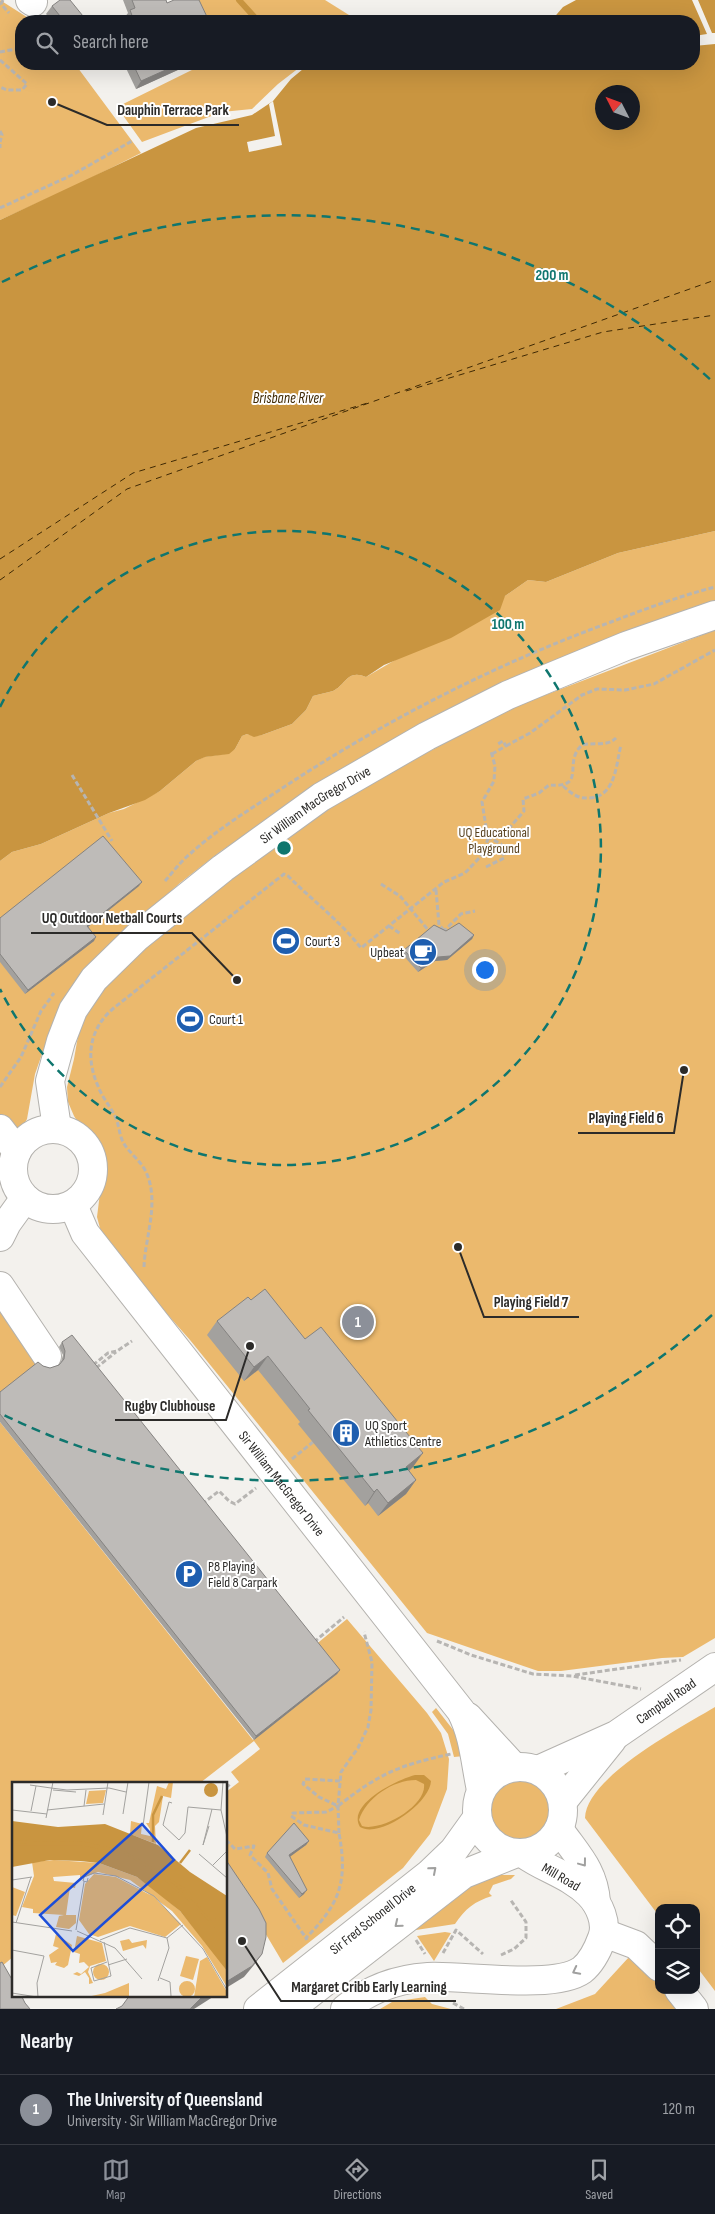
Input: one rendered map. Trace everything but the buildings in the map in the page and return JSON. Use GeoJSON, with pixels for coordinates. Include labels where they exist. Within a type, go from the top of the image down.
{"type":"FeatureCollection","features":[{"type":"Feature","properties":{"kind":"street","name":"Sir William MacGregor Drive"},"geometry":{"type":"LineString","coordinates":[[57,1128],[50,1081],[61,1041],[73,1010],[94,980],[137,938],[223,868],[321,797],[427,736],[525,688],[626,646],[715,615]]}},
{"type":"Feature","properties":{"kind":"street"},"geometry":{"type":"LineString","coordinates":[[57,1128],[70,1132],[80,1138],[89,1149],[94,1171],[92,1182],[85,1195],[73,1205],[59,1210],[46,1209],[25,1198],[14,1178],[13,1164],[17,1151],[25,1140],[35,1133],[57,1128]]}},
{"type":"Feature","properties":{"kind":"street"},"geometry":{"type":"LineString","coordinates":[[0,1129],[17,1151]]}},
{"type":"Feature","properties":{"kind":"street"},"geometry":{"type":"LineString","coordinates":[[0,1237],[7,1223],[25,1198]]}},
{"type":"Feature","properties":{"kind":"street","name":"Sir William MacGregor Drive"},"geometry":{"type":"LineString","coordinates":[[73,1205],[85,1232],[461,1711],[470,1728],[481,1790]]}},
{"type":"Feature","properties":{"kind":"street"},"geometry":{"type":"LineString","coordinates":[[0,1286],[47,1356]]}},
{"type":"Feature","properties":{"kind":"street","name":"Campbell Road"},"geometry":{"type":"LineString","coordinates":[[563,1801],[616,1735],[703,1663]]}},
{"type":"Feature","properties":{"kind":"street","name":"Sir William MacGregor Drive"},"geometry":{"type":"LineString","coordinates":[[461,1711],[526,1769]]}},
{"type":"Feature","properties":{"kind":"street","name":"Campbell Road"},"geometry":{"type":"LineString","coordinates":[[526,1769],[616,1735]]}},
{"type":"Feature","properties":{"kind":"street"},"geometry":{"type":"LineString","coordinates":[[481,1790],[495,1775],[526,1769],[550,1778],[558,1788],[563,1801],[563,1815],[559,1829]]}},
{"type":"Feature","properties":{"kind":"street","name":"Sir Fred Schonell Drive"},"geometry":{"type":"LineString","coordinates":[[258,2009],[429,1874],[454,1850],[477,1818],[476,1803],[481,1790]]}},
{"type":"Feature","properties":{"kind":"street"},"geometry":{"type":"LineString","coordinates":[[477,1818],[482,1832],[491,1843],[504,1851],[519,1854]]}},
{"type":"Feature","properties":{"kind":"street","name":"Sir Fred Schonell Drive"},"geometry":{"type":"LineString","coordinates":[[290,2009],[456,1880],[483,1865],[539,1850],[551,1841],[559,1829]]}},
{"type":"Feature","properties":{"kind":"street","name":"Mill Road"},"geometry":{"type":"LineString","coordinates":[[559,1829],[589,1870],[595,1886],[596,1902],[602,1915],[604,1933]]}},
{"type":"Feature","properties":{"kind":"street","name":"Mill Road"},"geometry":{"type":"LineString","coordinates":[[519,1854],[573,1881],[596,1902]]}},
{"type":"Feature","properties":{"kind":"street"},"geometry":{"type":"LineString","coordinates":[[345,2009],[357,1999],[384,1984],[428,1977],[558,1979],[582,1970],[597,1951],[604,1933],[636,1945],[655,1963]]}},
{"type":"Feature","properties":{"kind":"street"},"geometry":{"type":"LineString","coordinates":[[682,1994],[694,2009]]}},
{"type":"Feature","properties":{"kind":"path"},"geometry":{"type":"LineString","coordinates":[[3,0],[1,4],[5,10]]}},
{"type":"Feature","properties":{"kind":"path"},"geometry":{"type":"LineString","coordinates":[[0,52],[15,49]]}},
{"type":"Feature","properties":{"kind":"path"},"geometry":{"type":"LineString","coordinates":[[0,60],[27,84],[22,90],[7,90],[0,87]]}},
{"type":"Feature","properties":{"kind":"path"},"geometry":{"type":"LineString","coordinates":[[0,131],[2,135],[0,148]]}},
{"type":"Feature","properties":{"kind":"path"},"geometry":{"type":"LineString","coordinates":[[0,208],[72,175],[132,141]]}},
{"type":"Feature","properties":{"kind":"path"},"geometry":{"type":"LineString","coordinates":[[147,1274],[144,1268],[144,1256],[152,1197],[146,1172],[123,1142],[115,1117],[98,1087],[90,1060],[90,1047],[102,1020],[115,1007],[284,874],[311,900],[341,924],[361,948],[444,882],[465,873],[482,855],[488,836],[482,802],[494,781],[495,766],[492,753],[530,733],[582,695],[597,689],[625,690],[654,684],[715,650]]}},
{"type":"Feature","properties":{"kind":"path"},"geometry":{"type":"LineString","coordinates":[[563,786],[572,779],[573,760],[576,750],[582,745],[612,742],[616,738]]}},
{"type":"Feature","properties":{"kind":"path"},"geometry":{"type":"LineString","coordinates":[[498,744],[503,741],[506,746]]}},
{"type":"Feature","properties":{"kind":"path"},"geometry":{"type":"LineString","coordinates":[[488,836],[504,833],[524,811],[523,799],[539,793],[549,785],[563,786],[572,794],[582,798],[595,798],[605,793],[611,784],[621,745]]}},
{"type":"Feature","properties":{"kind":"path"},"geometry":{"type":"LineString","coordinates":[[72,775],[112,841]]}},
{"type":"Feature","properties":{"kind":"path"},"geometry":{"type":"LineString","coordinates":[[486,867],[504,858],[501,844],[488,836]]}},
{"type":"Feature","properties":{"kind":"path"},"geometry":{"type":"LineString","coordinates":[[381,884],[400,896],[429,931]]}},
{"type":"Feature","properties":{"kind":"path"},"geometry":{"type":"LineString","coordinates":[[436,889],[439,925],[445,932]]}},
{"type":"Feature","properties":{"kind":"path"},"geometry":{"type":"LineString","coordinates":[[439,935],[445,932],[461,914],[474,911]]}},
{"type":"Feature","properties":{"kind":"path"},"geometry":{"type":"LineString","coordinates":[[389,926],[401,934]]}},
{"type":"Feature","properties":{"kind":"path"},"geometry":{"type":"LineString","coordinates":[[94,1370],[132,1341]]}},
{"type":"Feature","properties":{"kind":"path"},"geometry":{"type":"LineString","coordinates":[[91,1366],[108,1353],[117,1351]]}},
{"type":"Feature","properties":{"kind":"path"},"geometry":{"type":"LineString","coordinates":[[288,1462],[313,1442]]}},
{"type":"Feature","properties":{"kind":"path"},"geometry":{"type":"LineString","coordinates":[[201,1504],[219,1491],[229,1502],[235,1504],[257,1487]]}},
{"type":"Feature","properties":{"kind":"path"},"geometry":{"type":"LineString","coordinates":[[312,1643],[344,1617]]}},
{"type":"Feature","properties":{"kind":"path"},"geometry":{"type":"LineString","coordinates":[[306,1938],[323,1920],[334,1904],[342,1883],[342,1851],[338,1806],[341,1772],[358,1748],[368,1728],[372,1662],[364,1632]]}},
{"type":"Feature","properties":{"kind":"path"},"geometry":{"type":"LineString","coordinates":[[431,1638],[471,1655],[533,1674],[572,1676],[640,1688],[644,1694]]}},
{"type":"Feature","properties":{"kind":"path"},"geometry":{"type":"LineString","coordinates":[[572,1676],[703,1663]]}},
{"type":"Feature","properties":{"kind":"path"},"geometry":{"type":"LineString","coordinates":[[286,1816],[326,1812],[338,1806],[370,1782],[394,1769],[451,1754]]}},
{"type":"Feature","properties":{"kind":"path"},"geometry":{"type":"LineString","coordinates":[[338,1806],[319,1797],[303,1784],[305,1779],[340,1781]]}},
{"type":"Feature","properties":{"kind":"path"},"geometry":{"type":"LineString","coordinates":[[228,1785],[231,1788]]}},
{"type":"Feature","properties":{"kind":"path"},"geometry":{"type":"LineString","coordinates":[[291,1816],[304,1825],[339,1833]]}},
{"type":"Feature","properties":{"kind":"path"},"geometry":{"type":"LineString","coordinates":[[228,1842],[235,1849],[254,1846],[250,1855],[268,1873],[272,1889],[310,1945]]}},
{"type":"Feature","properties":{"kind":"path"},"geometry":{"type":"LineString","coordinates":[[439,1960],[456,1930],[484,1955],[500,1955],[514,1949],[526,1938],[526,1922],[510,1899]]}},
{"type":"Feature","properties":{"kind":"path"},"geometry":{"type":"LineString","coordinates":[[415,1939],[430,1960]]}},
{"type":"Feature","properties":{"kind":"green space"},"geometry":{"type":"Polygon","coordinates":[[[0,0],[24,15],[15,15],[15,70],[79,70],[141,153],[0,220],[0,0]]]}},
{"type":"Feature","properties":{"kind":"green space"},"geometry":{"type":"Polygon","coordinates":[[[192,0],[325,0],[349,15],[201,15],[192,0]]]}},
{"type":"Feature","properties":{"kind":"green space"},"geometry":{"type":"Polygon","coordinates":[[[192,70],[296,70],[278,84],[252,109],[222,112],[142,142],[117,107],[192,70]]]}},
{"type":"Feature","properties":{"kind":"green space"},"geometry":{"type":"Polygon","coordinates":[[[715,531],[715,608],[355,763],[221,851],[180,883],[99,955],[55,1017],[35,1074],[27,1119],[2,1163],[0,1183],[0,861],[12,852],[41,844],[109,813],[124,809],[160,791],[196,761],[204,757],[224,754],[235,749],[242,736],[247,734],[254,736],[262,735],[292,724],[306,710],[313,696],[333,691],[351,676],[360,675],[366,677],[505,596],[528,580],[546,582],[618,553],[715,531]]]}},
{"type":"Feature","properties":{"kind":"green space","name":"UQ Educational Playground"},"geometry":{"type":"Polygon","coordinates":[[[715,630],[715,1638],[683,1657],[561,1671],[538,1671],[427,1633],[190,1340],[115,1255],[101,1232],[97,1217],[103,1169],[100,1157],[74,1116],[68,1102],[67,1087],[82,1013],[143,945],[327,805],[514,707],[715,630]]]}},
{"type":"Feature","properties":{"kind":"green space"},"geometry":{"type":"Polygon","coordinates":[[[0,1307],[40,1363],[0,1394],[0,1307]]]}},
{"type":"Feature","properties":{"kind":"green space"},"geometry":{"type":"Polygon","coordinates":[[[0,1422],[253,1740],[314,1646],[347,1619],[427,1713],[441,1733],[449,1759],[447,1789],[430,1834],[403,1868],[283,1963],[228,1870],[228,1790],[239,1782],[231,1772],[260,1749],[254,1741],[201,1782],[12,1782],[12,1958],[0,1968],[0,1422]]]}},
{"type":"Feature","properties":{"kind":"green space"},"geometry":{"type":"Polygon","coordinates":[[[715,1707],[715,1991],[700,1971],[700,1904],[655,1904],[655,1911],[585,1818],[590,1802],[601,1786],[618,1770],[660,1740],[715,1707]]]}},
{"type":"Feature","properties":{"kind":"green space"},"geometry":{"type":"Polygon","coordinates":[[[436,1708],[454,1731],[464,1756],[454,1757],[448,1734],[432,1712],[436,1708]]]}},
{"type":"Feature","properties":{"kind":"green space"},"geometry":{"type":"Polygon","coordinates":[[[519,1778],[531,1781],[542,1787],[548,1798],[551,1810],[548,1822],[542,1833],[531,1839],[519,1842],[507,1839],[496,1833],[490,1822],[487,1810],[490,1798],[496,1787],[507,1781],[519,1778]]]}},
{"type":"Feature","properties":{"kind":"green space"},"geometry":{"type":"Polygon","coordinates":[[[498,1875],[515,1875],[511,1879],[493,1885],[489,1893],[492,1896],[480,1900],[471,1906],[455,1924],[416,1930],[411,1923],[458,1890],[498,1875]]]}},
{"type":"Feature","properties":{"kind":"green space"},"geometry":{"type":"Polygon","coordinates":[[[445,1932],[451,1933],[434,1961],[417,1936],[445,1932]]]}},
{"type":"Feature","properties":{"kind":"green space"},"geometry":{"type":"Polygon","coordinates":[[[629,1957],[649,1969],[655,1977],[655,1994],[667,1994],[677,2009],[556,2009],[595,1994],[629,1957]]]}},
{"type":"Feature","properties":{"kind":"green space"},"geometry":{"type":"Polygon","coordinates":[[[425,1997],[432,2004],[451,2009],[380,2009],[392,2002],[425,1997]]]}},
{"type":"Feature","properties":{"kind":"water","name":"Brisbane River"},"geometry":{"type":"Polygon","coordinates":[[[576,0],[715,0],[715,531],[618,553],[546,582],[528,580],[505,596],[500,610],[451,638],[384,665],[366,677],[360,675],[351,676],[333,691],[313,696],[306,710],[292,724],[254,737],[247,734],[242,736],[235,749],[229,754],[205,757],[196,761],[160,791],[145,800],[109,813],[41,844],[12,852],[0,861],[0,220],[196,128],[252,115],[273,101],[291,79],[302,70],[700,70],[700,15],[556,15],[563,7],[576,0]]]}},
{"type":"Feature","properties":{"kind":"water"},"geometry":{"type":"Polygon","coordinates":[[[424,1775],[431,1781],[422,1799],[403,1817],[391,1824],[369,1829],[360,1827],[358,1818],[360,1810],[367,1801],[387,1787],[407,1777],[424,1775]],[[416,1780],[407,1781],[398,1783],[382,1792],[368,1804],[363,1812],[359,1820],[362,1826],[380,1825],[411,1809],[423,1792],[424,1784],[416,1780]]]}},
{"type":"Feature","properties":{"kind":"pier"},"geometry":{"type":"Polygon","coordinates":[[[692,0],[698,0],[712,33],[715,33],[715,44],[700,45],[700,35],[707,34],[692,0]]]}},
{"type":"Feature","properties":{"kind":"pier"},"geometry":{"type":"Polygon","coordinates":[[[273,101],[282,145],[249,152],[247,142],[275,136],[269,104],[273,101]]]}},
{"type":"Feature","properties":{"kind":"waterway"},"geometry":{"type":"LineString","coordinates":[[239,0],[253,15]]}},
{"type":"Feature","properties":{"kind":"ferry route"},"geometry":{"type":"LineString","coordinates":[[0,580],[127,489],[715,280]]}},
{"type":"Feature","properties":{"kind":"ferry route"},"geometry":{"type":"LineString","coordinates":[[406,391],[603,332],[715,315]]}},
{"type":"Feature","properties":{"kind":"ferry route"},"geometry":{"type":"LineString","coordinates":[[0,559],[133,473],[371,402]]}},
{"type":"Feature","properties":{"kind":"place","name":"Dauphin Terrace Park"},"geometry":{"type":"Point","coordinates":[52,102]}},
{"type":"Feature","properties":{"kind":"place","name":"Court 3"},"geometry":{"type":"Point","coordinates":[286,941]}},
{"type":"Feature","properties":{"kind":"place","name":"Upbeat"},"geometry":{"type":"Point","coordinates":[423,952]}},
{"type":"Feature","properties":{"kind":"place","name":"UQ Outdoor Netball Courts"},"geometry":{"type":"Point","coordinates":[237,980]}},
{"type":"Feature","properties":{"kind":"place","name":"Court 1"},"geometry":{"type":"Point","coordinates":[190,1019]}},
{"type":"Feature","properties":{"kind":"place","name":"Playing Field 6"},"geometry":{"type":"Point","coordinates":[684,1070]}},
{"type":"Feature","properties":{"kind":"place","name":"Playing Field 7"},"geometry":{"type":"Point","coordinates":[458,1247]}},
{"type":"Feature","properties":{"kind":"place","name":"The University of Queensland"},"geometry":{"type":"Point","coordinates":[358,1322]}},
{"type":"Feature","properties":{"kind":"place","name":"Rugby Clubhouse"},"geometry":{"type":"Point","coordinates":[250,1346]}},
{"type":"Feature","properties":{"kind":"place","name":"UQ Sport Athletics Centre"},"geometry":{"type":"Point","coordinates":[346,1433]}},
{"type":"Feature","properties":{"kind":"place","name":"P8 Playing Field 8 Carpark"},"geometry":{"type":"Point","coordinates":[189,1574]}},
{"type":"Feature","properties":{"kind":"place","name":"Margaret Cribb Early Learning"},"geometry":{"type":"Point","coordinates":[242,1941]}}]}
